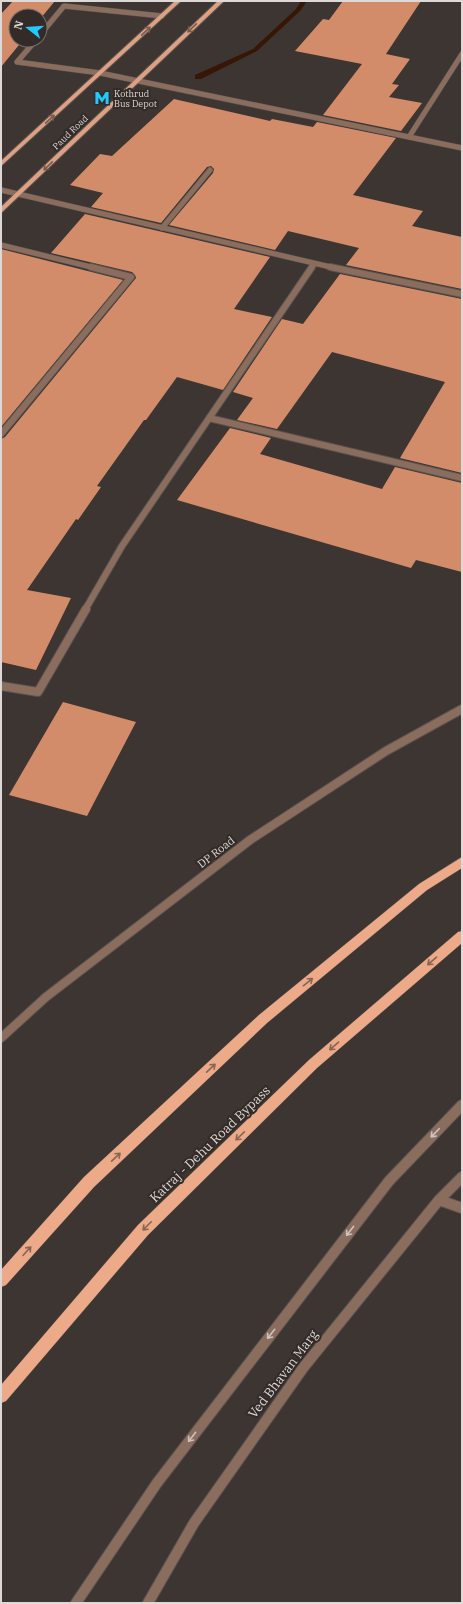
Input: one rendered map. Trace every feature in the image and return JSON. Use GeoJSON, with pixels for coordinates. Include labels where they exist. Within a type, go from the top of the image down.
{"type":"FeatureCollection","features":[{"type":"Feature","properties":{"kind":"highway"},"geometry":{"type":"LineString","coordinates":[[1,1280],[89,1182],[263,1019],[424,887],[462,862]]}},
{"type":"Feature","properties":{"kind":"highway","name":"Katraj - Dehu Road Bypass"},"geometry":{"type":"LineString","coordinates":[[1,1396],[148,1225],[313,1064],[462,936]]}},
{"type":"Feature","properties":{"kind":"main road"},"geometry":{"type":"LineString","coordinates":[[1,164],[178,1]]}},
{"type":"Feature","properties":{"kind":"main road","name":"Paud Road"},"geometry":{"type":"LineString","coordinates":[[1,211],[221,1]]}},
{"type":"Feature","properties":{"kind":"street"},"geometry":{"type":"LineString","coordinates":[[48,25],[64,6],[162,16]]}},
{"type":"Feature","properties":{"kind":"street"},"geometry":{"type":"LineString","coordinates":[[29,48],[17,62],[100,73],[462,148]]}},
{"type":"Feature","properties":{"kind":"street"},"geometry":{"type":"LineString","coordinates":[[408,137],[462,54]]}},
{"type":"Feature","properties":{"kind":"street"},"geometry":{"type":"LineString","coordinates":[[162,228],[210,170]]}},
{"type":"Feature","properties":{"kind":"street"},"geometry":{"type":"LineString","coordinates":[[1,190],[314,264],[462,294]]}},
{"type":"Feature","properties":{"kind":"street"},"geometry":{"type":"LineString","coordinates":[[1,245],[131,278],[1,434]]}},
{"type":"Feature","properties":{"kind":"street"},"geometry":{"type":"LineString","coordinates":[[1,686],[38,692],[122,546],[314,264]]}},
{"type":"Feature","properties":{"kind":"street"},"geometry":{"type":"LineString","coordinates":[[209,418],[462,478]]}},
{"type":"Feature","properties":{"kind":"street","name":"DP Road"},"geometry":{"type":"LineString","coordinates":[[1,1038],[46,997],[250,840],[386,751],[462,709]]}},
{"type":"Feature","properties":{"kind":"street"},"geometry":{"type":"LineString","coordinates":[[76,1603],[157,1483],[384,1188],[462,1105]]}},
{"type":"Feature","properties":{"kind":"street","name":"Ved Bhavan Marg"},"geometry":{"type":"LineString","coordinates":[[148,1603],[194,1523],[303,1368],[439,1200],[462,1177]]}},
{"type":"Feature","properties":{"kind":"street"},"geometry":{"type":"LineString","coordinates":[[439,1200],[462,1208]]}},
{"type":"Feature","properties":{"kind":"building"},"geometry":{"type":"Polygon","coordinates":[[[13,1],[55,1],[48,9],[48,8],[8,8],[8,48],[16,48],[1,67],[1,14],[13,1]]]}},
{"type":"Feature","properties":{"kind":"building"},"geometry":{"type":"Polygon","coordinates":[[[343,1],[421,1],[386,54],[410,59],[392,84],[399,85],[389,97],[422,103],[401,131],[323,115],[362,64],[295,51],[323,19],[329,20],[343,1]]]}},
{"type":"Feature","properties":{"kind":"building"},"geometry":{"type":"Polygon","coordinates":[[[174,99],[270,121],[272,119],[313,127],[317,122],[396,138],[353,195],[423,211],[412,226],[462,237],[462,289],[346,265],[359,248],[288,231],[275,250],[169,225],[213,173],[214,169],[211,166],[207,167],[161,223],[91,207],[103,193],[70,185],[100,154],[112,156],[174,99]]]}},
{"type":"Feature","properties":{"kind":"building"},"geometry":{"type":"Polygon","coordinates":[[[85,214],[270,257],[234,309],[272,317],[223,390],[177,377],[97,486],[101,487],[78,520],[76,519],[27,590],[71,598],[36,670],[1,662],[1,439],[5,437],[136,278],[132,272],[51,253],[85,214]]]}},
{"type":"Feature","properties":{"kind":"building"},"geometry":{"type":"Polygon","coordinates":[[[1,249],[123,280],[1,427],[1,249]]]}},
{"type":"Feature","properties":{"kind":"building"},"geometry":{"type":"Polygon","coordinates":[[[340,274],[462,299],[462,473],[400,458],[445,382],[332,352],[277,429],[237,420],[253,398],[233,392],[282,319],[303,324],[340,274]]]}},
{"type":"Feature","properties":{"kind":"building"},"geometry":{"type":"Polygon","coordinates":[[[230,428],[271,438],[260,454],[382,489],[395,467],[462,483],[462,572],[416,560],[411,568],[177,500],[230,428]]]}},
{"type":"Feature","properties":{"kind":"building"},"geometry":{"type":"Polygon","coordinates":[[[63,702],[136,722],[87,816],[9,795],[63,702]]]}},
{"type":"Feature","properties":{"kind":"waterway"},"geometry":{"type":"LineString","coordinates":[[198,77],[255,50],[298,10],[304,1]]}},
{"type":"Feature","properties":{"kind":"place","name":"Kothrud Bus Depot"},"geometry":{"type":"Point","coordinates":[102,98]}}]}
